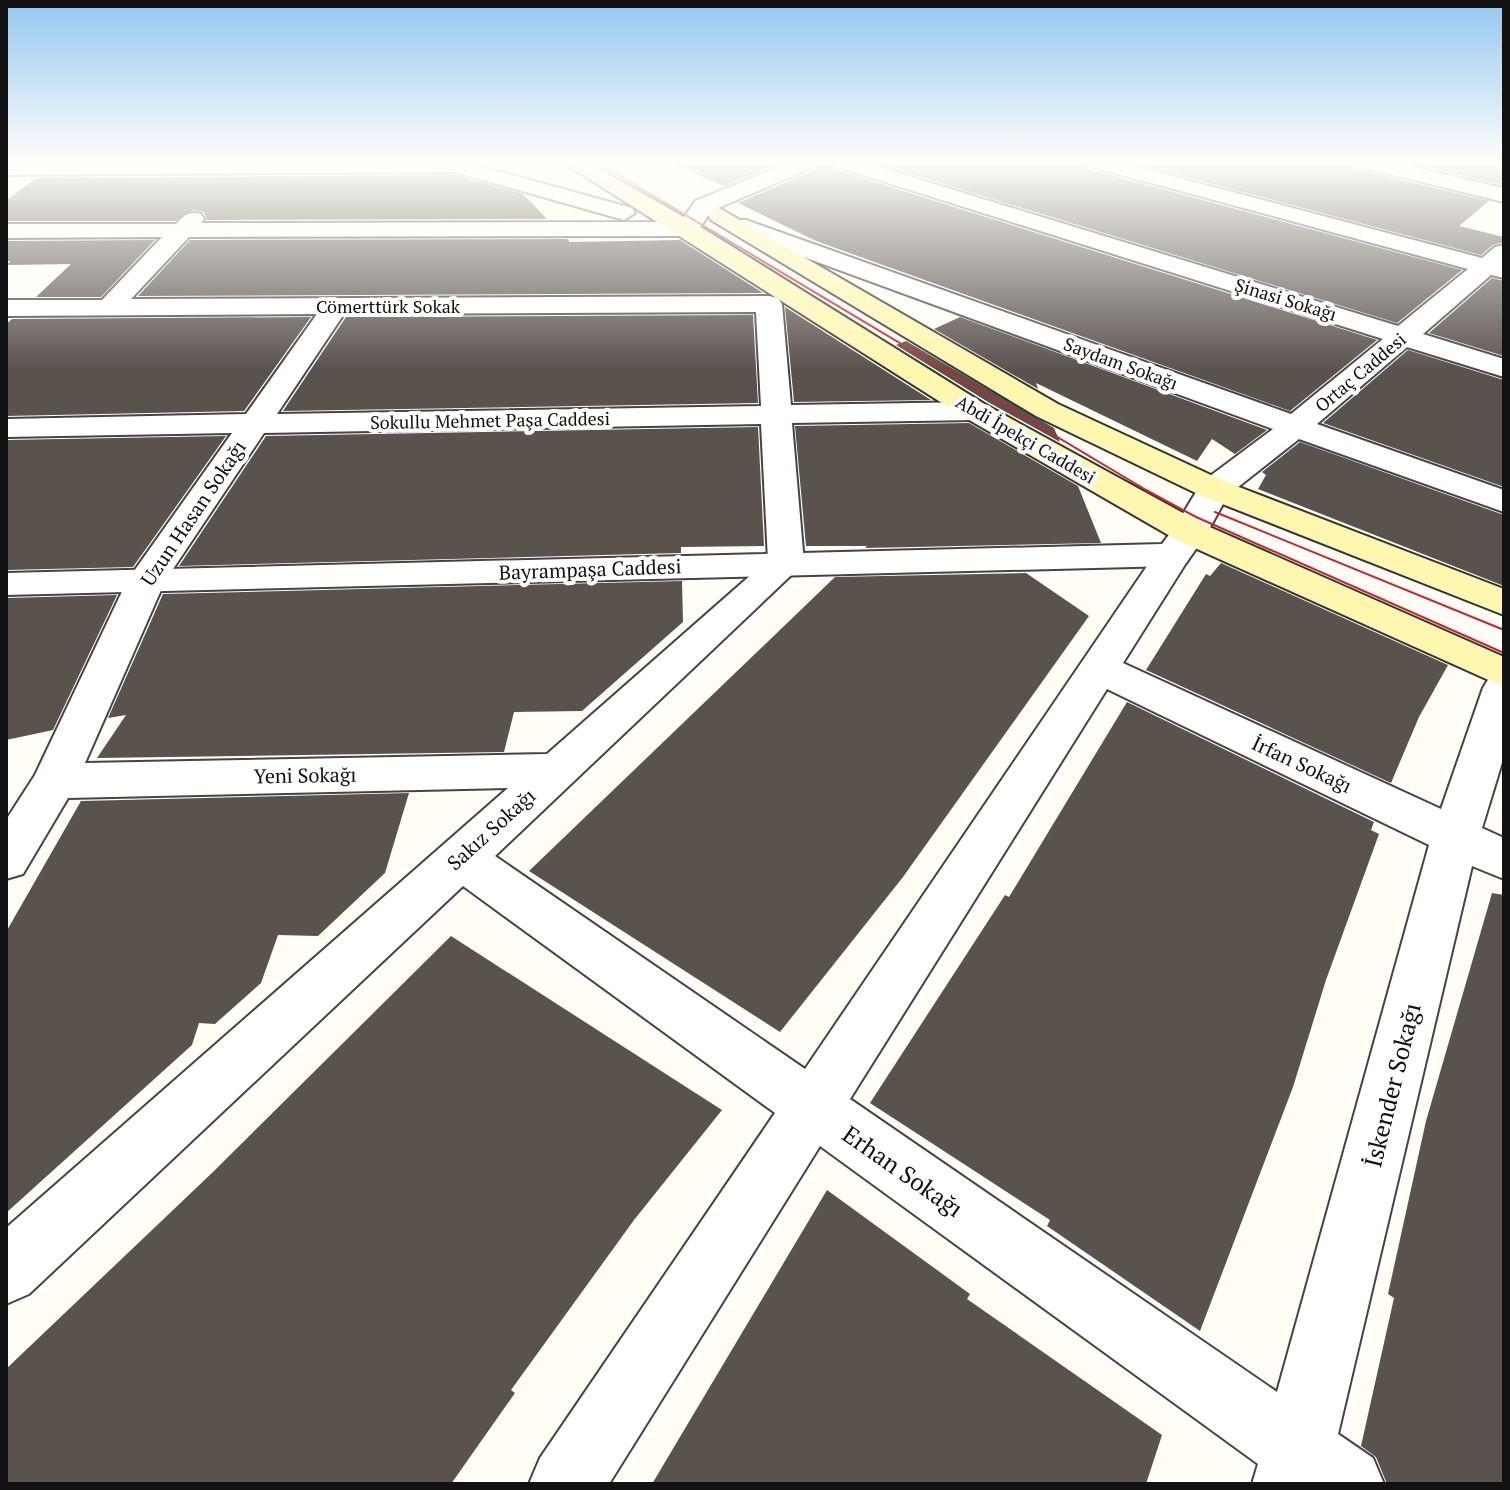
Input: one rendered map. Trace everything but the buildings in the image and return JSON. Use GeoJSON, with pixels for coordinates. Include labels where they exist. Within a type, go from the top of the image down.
{"type":"FeatureCollection","features":[{"type":"Feature","properties":{"kind":"main road","name":"Abdi İpekçi Caddesi"},"geometry":{"type":"LineString","coordinates":[[715,231],[975,411],[1182,543],[1504,673]]}},
{"type":"Feature","properties":{"kind":"main road","name":"Abdi İpekçi Caddesi"},"geometry":{"type":"LineString","coordinates":[[747,231],[1047,410],[1214,489],[1504,603]]}},
{"type":"Feature","properties":{"kind":"street"},"geometry":{"type":"LineString","coordinates":[[6,231],[199,231]]}},
{"type":"Feature","properties":{"kind":"street"},"geometry":{"type":"LineString","coordinates":[[110,307],[182,231]]}},
{"type":"Feature","properties":{"kind":"street","name":"Saydam Sokağı"},"geometry":{"type":"LineString","coordinates":[[753,231],[1504,502]]}},
{"type":"Feature","properties":{"kind":"street","name":"Şinasi Sokağı"},"geometry":{"type":"LineString","coordinates":[[1065,231],[1504,368]]}},
{"type":"Feature","properties":{"kind":"street"},"geometry":{"type":"LineString","coordinates":[[1369,231],[1498,263]]}},
{"type":"Feature","properties":{"kind":"street","name":"Ortaç Caddesi"},"geometry":{"type":"LineString","coordinates":[[1214,489],[1498,263]]}},
{"type":"Feature","properties":{"kind":"street","name":"Cömerttürk Sokak"},"geometry":{"type":"LineString","coordinates":[[6,308],[769,304],[776,413]]}},
{"type":"Feature","properties":{"kind":"street","name":"Uzun Hasan Sokağı"},"geometry":{"type":"LineString","coordinates":[[6,860],[55,781],[146,581],[336,306]]}},
{"type":"Feature","properties":{"kind":"street","name":"Sokullu Mehmet Paşa Caddesi"},"geometry":{"type":"LineString","coordinates":[[6,428],[975,411]]}},
{"type":"Feature","properties":{"kind":"street"},"geometry":{"type":"LineString","coordinates":[[776,413],[786,563]]}},
{"type":"Feature","properties":{"kind":"street"},"geometry":{"type":"LineString","coordinates":[[566,1484],[1182,543],[1214,489]]}},
{"type":"Feature","properties":{"kind":"street","name":"Bayrampaşa Caddesi"},"geometry":{"type":"LineString","coordinates":[[6,584],[786,563],[1182,543]]}},
{"type":"Feature","properties":{"kind":"street","name":"Sakız Sokağı"},"geometry":{"type":"LineString","coordinates":[[6,1271],[786,563]]}},
{"type":"Feature","properties":{"kind":"street","name":"İrfan Sokağı"},"geometry":{"type":"LineString","coordinates":[[1099,668],[1480,848]]}},
{"type":"Feature","properties":{"kind":"street","name":"İskender Sokağı"},"geometry":{"type":"LineString","coordinates":[[1294,1467],[1480,848],[1504,688]]}},
{"type":"Feature","properties":{"kind":"street","name":"Yeni Sokağı"},"geometry":{"type":"LineString","coordinates":[[55,781],[556,770]]}},
{"type":"Feature","properties":{"kind":"street","name":"Erhan Sokağı"},"geometry":{"type":"LineString","coordinates":[[459,857],[812,1108],[1294,1467],[1347,1484]]}},
{"type":"Feature","properties":{"kind":"tram line"},"geometry":{"type":"LineString","coordinates":[[711,231],[1196,517],[1504,653]]}},
{"type":"Feature","properties":{"kind":"tram line"},"geometry":{"type":"LineString","coordinates":[[1215,512],[1504,630]]}}]}
